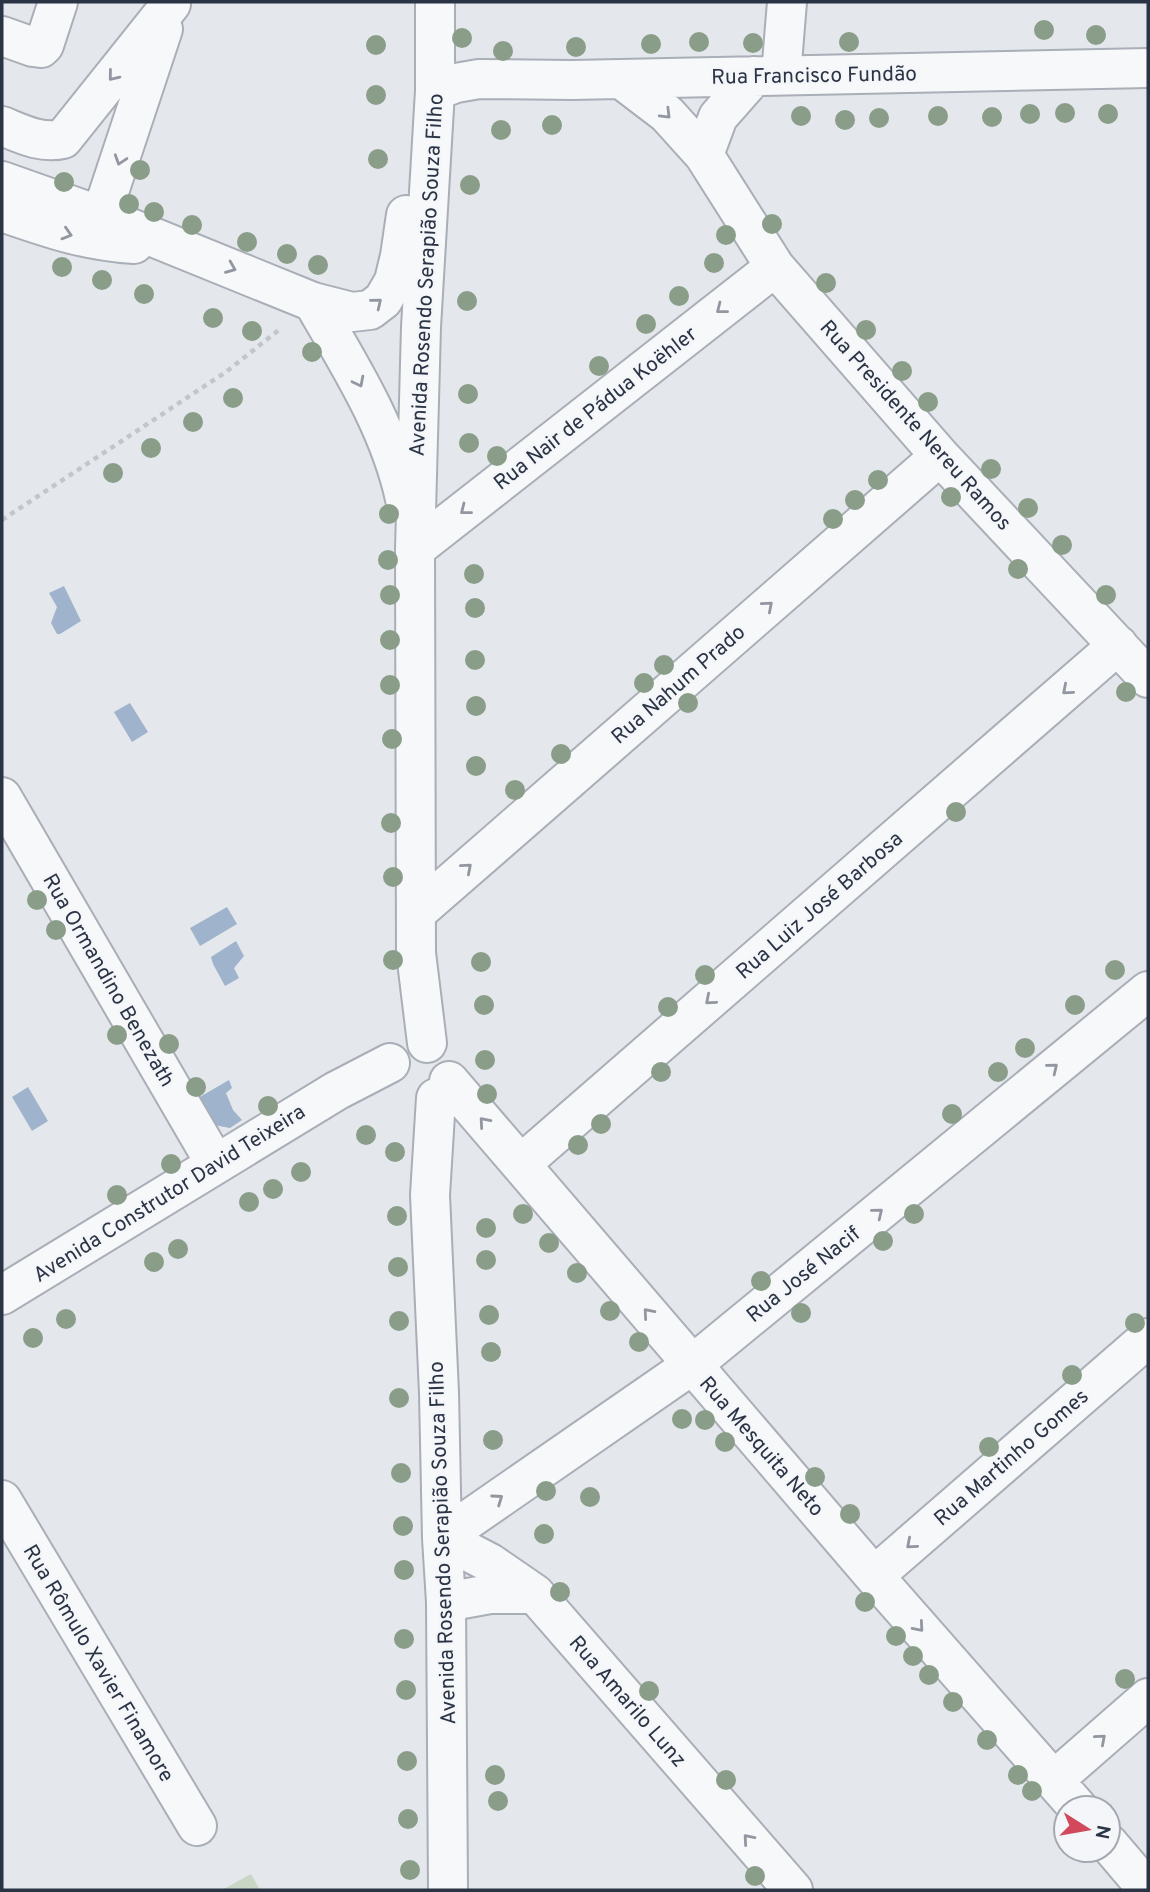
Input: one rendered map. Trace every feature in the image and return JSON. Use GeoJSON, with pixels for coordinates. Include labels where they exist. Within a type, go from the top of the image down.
{"type":"FeatureCollection","features":[{"type":"Feature","properties":{"kind":"street"},"geometry":{"type":"LineString","coordinates":[[2,36],[41,48],[58,2]]}},
{"type":"Feature","properties":{"kind":"street","name":"Avenida Rosendo Serapião Souza Filho"},"geometry":{"type":"LineString","coordinates":[[435,2],[435,91],[421,327],[415,549],[416,953],[413,1079],[430,1195],[439,1393],[446,1602],[448,1890]]}},
{"type":"Feature","properties":{"kind":"street"},"geometry":{"type":"LineString","coordinates":[[704,155],[718,117],[767,76],[788,2]]}},
{"type":"Feature","properties":{"kind":"street"},"geometry":{"type":"LineString","coordinates":[[2,126],[40,141],[63,139],[171,3]]}},
{"type":"Feature","properties":{"kind":"street"},"geometry":{"type":"LineString","coordinates":[[101,216],[171,3]]}},
{"type":"Feature","properties":{"kind":"street","name":"Rua Francisco Fundão"},"geometry":{"type":"LineString","coordinates":[[436,50],[454,68],[479,79]]}},
{"type":"Feature","properties":{"kind":"street","name":"Rua Francisco Fundão"},"geometry":{"type":"LineString","coordinates":[[435,91],[456,83],[479,79],[621,79],[1148,68]]}},
{"type":"Feature","properties":{"kind":"street","name":"Rua Presidente Nereu Ramos"},"geometry":{"type":"LineString","coordinates":[[621,79],[667,114],[704,155],[775,267],[940,456],[1148,678]]}},
{"type":"Feature","properties":{"kind":"street"},"geometry":{"type":"LineString","coordinates":[[2,181],[101,216],[313,302],[352,312],[370,310],[383,300],[394,281],[424,113],[435,91]]}},
{"type":"Feature","properties":{"kind":"street"},"geometry":{"type":"LineString","coordinates":[[2,212],[72,236],[140,244],[168,243]]}},
{"type":"Feature","properties":{"kind":"street","name":"Rua Nair de Pádua Koëhler"},"geometry":{"type":"LineString","coordinates":[[415,549],[775,267]]}},
{"type":"Feature","properties":{"kind":"street","name":"Avenida Rosendo Serapião Souza Filho"},"geometry":{"type":"LineString","coordinates":[[313,302],[352,370],[389,447],[401,480],[415,549]]}},
{"type":"Feature","properties":{"kind":"street","name":"Rua Nahum Prado"},"geometry":{"type":"LineString","coordinates":[[416,913],[940,456]]}},
{"type":"Feature","properties":{"kind":"street","name":"Rua Luiz José Barbosa"},"geometry":{"type":"LineString","coordinates":[[521,1164],[1118,645]]}},
{"type":"Feature","properties":{"kind":"street","name":"Rua Ormandino Benezath"},"geometry":{"type":"LineString","coordinates":[[2,797],[215,1163]]}},
{"type":"Feature","properties":{"kind":"street","name":"Rua José Nacif"},"geometry":{"type":"LineString","coordinates":[[442,1538],[692,1365],[1148,990]]}},
{"type":"Feature","properties":{"kind":"street","name":"Rua Mesquita Neto"},"geometry":{"type":"LineString","coordinates":[[413,1079],[521,1164],[874,1576],[1066,1794]]}},
{"type":"Feature","properties":{"kind":"street","name":"Avenida Construtor David Teixeira"},"geometry":{"type":"LineString","coordinates":[[2,1295],[336,1091],[413,1079]]}},
{"type":"Feature","properties":{"kind":"street","name":"Rua Martinho Gomes"},"geometry":{"type":"LineString","coordinates":[[874,1576],[1148,1338]]}},
{"type":"Feature","properties":{"kind":"street","name":"Rua Rômulo Xavier Finamore"},"geometry":{"type":"LineString","coordinates":[[2,1500],[197,1826]]}},
{"type":"Feature","properties":{"kind":"street","name":"Rua Amarilo Lunz"},"geometry":{"type":"LineString","coordinates":[[442,1538],[490,1563],[535,1594],[793,1890]]}},
{"type":"Feature","properties":{"kind":"street"},"geometry":{"type":"LineString","coordinates":[[446,1602],[490,1594],[535,1594]]}},
{"type":"Feature","properties":{"kind":"street"},"geometry":{"type":"LineString","coordinates":[[1066,1794],[1148,1698]]}},
{"type":"Feature","properties":{"kind":"street"},"geometry":{"type":"LineString","coordinates":[[1122,1859],[1148,1890]]}},
{"type":"Feature","properties":{"kind":"path"},"geometry":{"type":"LineString","coordinates":[[2,520],[226,372],[313,302]]}},
{"type":"Feature","properties":{"kind":"green space"},"geometry":{"type":"Polygon","coordinates":[[[251,1874],[260,1890],[222,1890],[251,1874]]]}},
{"type":"Feature","properties":{"kind":"water"},"geometry":{"type":"Polygon","coordinates":[[[64,586],[81,621],[57,634],[51,623],[57,607],[49,593],[64,586]]]}},
{"type":"Feature","properties":{"kind":"water"},"geometry":{"type":"Polygon","coordinates":[[[130,703],[148,732],[132,742],[114,712],[130,703]]]}},
{"type":"Feature","properties":{"kind":"water"},"geometry":{"type":"Polygon","coordinates":[[[227,907],[237,924],[200,946],[190,928],[227,907]]]}},
{"type":"Feature","properties":{"kind":"water"},"geometry":{"type":"Polygon","coordinates":[[[236,941],[244,956],[234,968],[239,978],[225,986],[211,957],[236,941]]]}},
{"type":"Feature","properties":{"kind":"water"},"geometry":{"type":"Polygon","coordinates":[[[229,1080],[232,1088],[226,1093],[233,1110],[242,1120],[230,1128],[214,1125],[198,1098],[229,1080]]]}},
{"type":"Feature","properties":{"kind":"water"},"geometry":{"type":"Polygon","coordinates":[[[28,1087],[48,1121],[32,1131],[12,1097],[28,1087]]]}}]}
